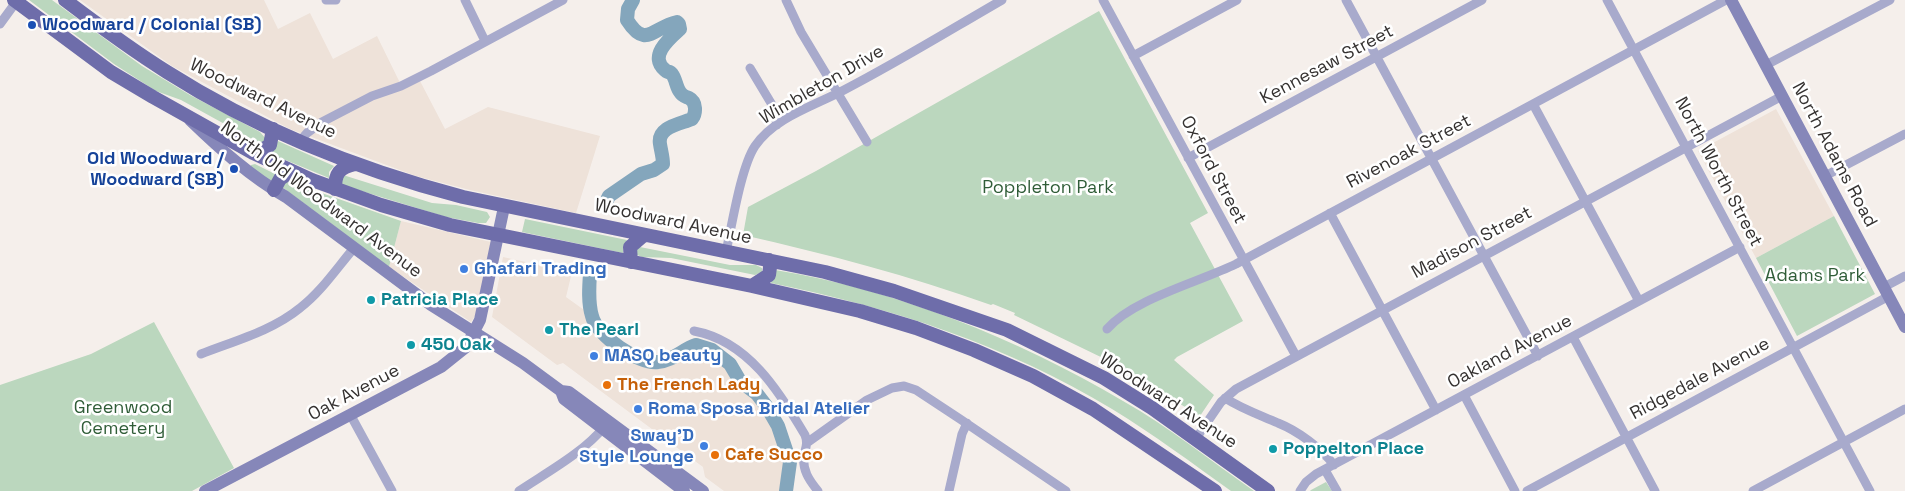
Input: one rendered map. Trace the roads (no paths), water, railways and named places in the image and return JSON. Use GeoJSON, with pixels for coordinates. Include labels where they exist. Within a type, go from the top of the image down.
{"type":"FeatureCollection","features":[{"type":"Feature","properties":{"kind":"main road","name":"Woodward Avenue"},"geometry":{"type":"LineString","coordinates":[[65,0],[167,72],[216,101],[273,130],[355,164],[419,185],[504,207],[859,280],[1007,330],[1104,378],[1152,408],[1268,491]]}},
{"type":"Feature","properties":{"kind":"main road"},"geometry":{"type":"LineString","coordinates":[[15,1],[111,72],[186,117],[253,153],[335,189],[408,214],[498,235],[752,286],[860,311],[916,328],[974,350],[1033,376],[1093,409],[1215,491]]}},
{"type":"Feature","properties":{"kind":"main road"},"geometry":{"type":"LineString","coordinates":[[253,153],[270,145],[273,130]]}},
{"type":"Feature","properties":{"kind":"main road"},"geometry":{"type":"LineString","coordinates":[[335,189],[337,172],[346,166],[355,164]]}},
{"type":"Feature","properties":{"kind":"main road"},"geometry":{"type":"LineString","coordinates":[[274,190],[280,179],[292,171]]}},
{"type":"Feature","properties":{"kind":"main road"},"geometry":{"type":"LineString","coordinates":[[631,262],[630,247],[644,235]]}},
{"type":"Feature","properties":{"kind":"main road"},"geometry":{"type":"LineString","coordinates":[[752,286],[768,275],[769,260]]}},
{"type":"Feature","properties":{"kind":"street"},"geometry":{"type":"LineString","coordinates":[[326,0],[336,0]]}},
{"type":"Feature","properties":{"kind":"street"},"geometry":{"type":"LineString","coordinates":[[465,0],[486,41]]}},
{"type":"Feature","properties":{"kind":"street"},"geometry":{"type":"LineString","coordinates":[[300,141],[322,122],[372,96],[401,86],[562,0]]}},
{"type":"Feature","properties":{"kind":"street"},"geometry":{"type":"LineString","coordinates":[[786,0],[797,26],[867,142]]}},
{"type":"Feature","properties":{"kind":"street","name":"Wimbleton Drive"},"geometry":{"type":"LineString","coordinates":[[726,252],[749,158],[759,141],[777,125],[838,93],[1002,0]]}},
{"type":"Feature","properties":{"kind":"street","name":"Oxford Street"},"geometry":{"type":"LineString","coordinates":[[1103,0],[1296,356]]}},
{"type":"Feature","properties":{"kind":"street"},"geometry":{"type":"LineString","coordinates":[[1133,56],[1237,0]]}},
{"type":"Feature","properties":{"kind":"street"},"geometry":{"type":"LineString","coordinates":[[1346,0],[1538,356]]}},
{"type":"Feature","properties":{"kind":"street","name":"Kennesaw Street"},"geometry":{"type":"LineString","coordinates":[[1188,158],[1482,0]]}},
{"type":"Feature","properties":{"kind":"street","name":"North Worth Street"},"geometry":{"type":"LineString","coordinates":[[1607,0],[1870,491]]}},
{"type":"Feature","properties":{"kind":"street","name":"Rivenoak Street"},"geometry":{"type":"LineString","coordinates":[[1107,329],[1116,319],[1154,299],[1243,260],[1726,0]]}},
{"type":"Feature","properties":{"kind":"street","name":"North Adams Road"},"geometry":{"type":"LineString","coordinates":[[1731,0],[1905,327]]}},
{"type":"Feature","properties":{"kind":"street"},"geometry":{"type":"LineString","coordinates":[[1766,65],[1890,0]]}},
{"type":"Feature","properties":{"kind":"street"},"geometry":{"type":"LineString","coordinates":[[0,24],[15,1]]}},
{"type":"Feature","properties":{"kind":"street"},"geometry":{"type":"LineString","coordinates":[[750,68],[774,108],[777,125]]}},
{"type":"Feature","properties":{"kind":"street","name":"Madison Street"},"geometry":{"type":"LineString","coordinates":[[1196,440],[1225,398],[1236,389],[1782,96]]}},
{"type":"Feature","properties":{"kind":"street"},"geometry":{"type":"LineString","coordinates":[[1533,104],[1639,301]]}},
{"type":"Feature","properties":{"kind":"street","name":"North Old Woodward Avenue"},"geometry":{"type":"LineString","coordinates":[[186,117],[225,154],[431,305],[524,363],[561,391],[564,399],[703,491]]}},
{"type":"Feature","properties":{"kind":"street"},"geometry":{"type":"LineString","coordinates":[[1825,176],[1905,134]]}},
{"type":"Feature","properties":{"kind":"street","name":"Oak Avenue"},"geometry":{"type":"LineString","coordinates":[[206,491],[224,487],[350,414],[447,363],[464,350],[480,320],[504,207]]}},
{"type":"Feature","properties":{"kind":"street"},"geometry":{"type":"LineString","coordinates":[[1330,213],[1436,410]]}},
{"type":"Feature","properties":{"kind":"street"},"geometry":{"type":"LineString","coordinates":[[201,354],[262,330],[292,315],[310,299],[354,248]]}},
{"type":"Feature","properties":{"kind":"street","name":"Oakland Avenue"},"geometry":{"type":"LineString","coordinates":[[1300,491],[1310,478],[1740,248]]}},
{"type":"Feature","properties":{"kind":"street","name":"Ridgedale Avenue"},"geometry":{"type":"LineString","coordinates":[[1527,491],[1794,348],[1887,292],[1905,276]]}},
{"type":"Feature","properties":{"kind":"street"},"geometry":{"type":"LineString","coordinates":[[694,331],[712,335],[725,341],[755,364],[800,427],[808,442]]}},
{"type":"Feature","properties":{"kind":"street"},"geometry":{"type":"LineString","coordinates":[[1573,337],[1655,491]]}},
{"type":"Feature","properties":{"kind":"street"},"geometry":{"type":"LineString","coordinates":[[818,491],[808,477],[804,467],[804,457],[808,442],[861,404],[886,390],[899,386],[910,387],[967,423],[1066,491]]}},
{"type":"Feature","properties":{"kind":"street"},"geometry":{"type":"LineString","coordinates":[[1464,395],[1515,491]]}},
{"type":"Feature","properties":{"kind":"street"},"geometry":{"type":"LineString","coordinates":[[1225,398],[1252,413],[1290,429],[1329,458],[1334,465]]}},
{"type":"Feature","properties":{"kind":"street"},"geometry":{"type":"LineString","coordinates":[[1753,491],[1905,409]]}},
{"type":"Feature","properties":{"kind":"street"},"geometry":{"type":"LineString","coordinates":[[350,414],[392,491]]}},
{"type":"Feature","properties":{"kind":"street"},"geometry":{"type":"LineString","coordinates":[[949,491],[962,434],[967,423]]}},
{"type":"Feature","properties":{"kind":"street"},"geometry":{"type":"LineString","coordinates":[[519,491],[583,448],[606,426]]}},
{"type":"Feature","properties":{"kind":"street","name":"North Old Woodward Avenue"},"geometry":{"type":"LineString","coordinates":[[606,426],[684,491]]}},
{"type":"Feature","properties":{"kind":"street"},"geometry":{"type":"LineString","coordinates":[[1325,470],[1337,491]]}},
{"type":"Feature","properties":{"kind":"street"},"geometry":{"type":"LineString","coordinates":[[1048,491],[1053,482]]}},
{"type":"Feature","properties":{"kind":"waterway"},"geometry":{"type":"LineString","coordinates":[[606,202],[609,196],[641,174],[654,170],[663,164],[660,144],[662,134],[670,127],[692,119],[695,111],[695,105],[692,100],[681,94],[673,76],[660,65],[659,59],[662,48],[680,29],[679,24],[677,22],[650,34],[639,34],[627,20],[628,9],[633,0]]}},
{"type":"Feature","properties":{"kind":"waterway"},"geometry":{"type":"LineString","coordinates":[[590,274],[589,301],[595,324],[601,332],[619,347],[640,359],[658,362],[696,345],[712,350],[730,364],[740,381],[757,394],[778,426],[790,462],[786,491]]}},
{"type":"Feature","properties":{"kind":"place","name":"Woodward / Colonial (SB)"},"geometry":{"type":"Point","coordinates":[32,25]}},
{"type":"Feature","properties":{"kind":"place","name":"Old Woodward / Woodward (SB)"},"geometry":{"type":"Point","coordinates":[234,169]}},
{"type":"Feature","properties":{"kind":"place","name":"Ghafari Trading"},"geometry":{"type":"Point","coordinates":[464,269]}},
{"type":"Feature","properties":{"kind":"place","name":"Patricia Place"},"geometry":{"type":"Point","coordinates":[371,300]}},
{"type":"Feature","properties":{"kind":"place","name":"The Pearl"},"geometry":{"type":"Point","coordinates":[549,330]}},
{"type":"Feature","properties":{"kind":"place","name":"450 Oak"},"geometry":{"type":"Point","coordinates":[411,345]}},
{"type":"Feature","properties":{"kind":"place","name":"MASQ beauty"},"geometry":{"type":"Point","coordinates":[594,356]}},
{"type":"Feature","properties":{"kind":"place","name":"The French Lady"},"geometry":{"type":"Point","coordinates":[607,385]}},
{"type":"Feature","properties":{"kind":"place","name":"Roma Sposa Bridal Atelier"},"geometry":{"type":"Point","coordinates":[638,409]}},
{"type":"Feature","properties":{"kind":"place","name":"Sway'D Style Lounge"},"geometry":{"type":"Point","coordinates":[704,446]}},
{"type":"Feature","properties":{"kind":"place","name":"Poppelton Place"},"geometry":{"type":"Point","coordinates":[1273,449]}},
{"type":"Feature","properties":{"kind":"place","name":"Cafe Succo"},"geometry":{"type":"Point","coordinates":[715,455]}},
{"type":"Feature","properties":{"kind":"park label","name":"Poppleton Park"},"geometry":{"type":"Point","coordinates":[1048,188]}},
{"type":"Feature","properties":{"kind":"park label","name":"Adams Park"},"geometry":{"type":"Point","coordinates":[1815,276]}},
{"type":"Feature","properties":{"kind":"park label","name":"Greenwood Cemetery"},"geometry":{"type":"Point","coordinates":[123,418]}}]}
